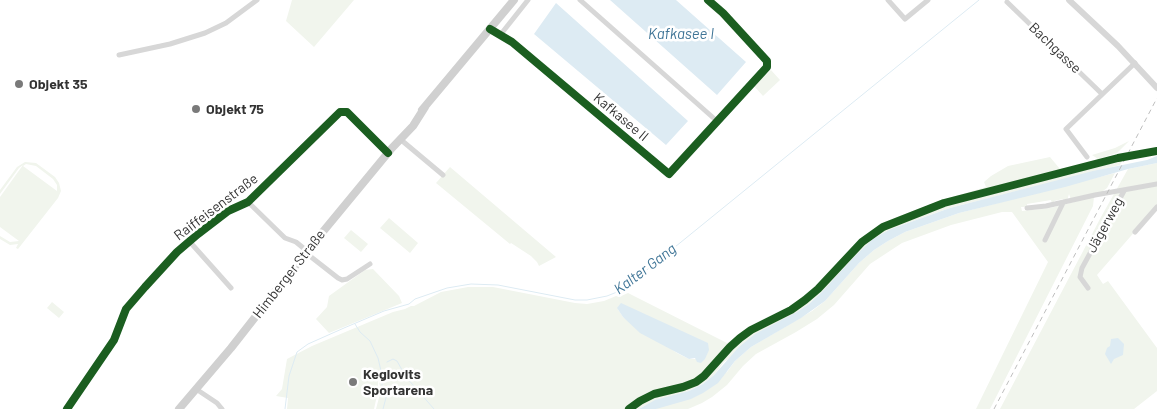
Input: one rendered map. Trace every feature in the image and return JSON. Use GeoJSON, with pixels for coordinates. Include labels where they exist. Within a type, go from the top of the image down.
{"type":"FeatureCollection","features":[{"type":"Feature","properties":{"kind":"main road","name":"Himberger Straße"},"geometry":{"type":"LineString","coordinates":[[178,409],[231,348],[306,252],[400,139],[407,125],[425,107],[514,0]]}},
{"type":"Feature","properties":{"kind":"street"},"geometry":{"type":"LineString","coordinates":[[119,55],[170,44],[205,33],[226,23],[257,0]]}},
{"type":"Feature","properties":{"kind":"street"},"geometry":{"type":"LineString","coordinates":[[490,29],[501,34],[528,0]]}},
{"type":"Feature","properties":{"kind":"street"},"geometry":{"type":"LineString","coordinates":[[580,0],[718,122],[767,67],[767,61],[723,13],[708,0]]}},
{"type":"Feature","properties":{"kind":"street"},"geometry":{"type":"LineString","coordinates":[[888,0],[905,19],[928,0]]}},
{"type":"Feature","properties":{"kind":"street"},"geometry":{"type":"LineString","coordinates":[[1069,0],[1135,63],[1157,88]]}},
{"type":"Feature","properties":{"kind":"street","name":"Bachgasse"},"geometry":{"type":"LineString","coordinates":[[1007,2],[1102,94]]}},
{"type":"Feature","properties":{"kind":"street","name":"Kafkasee II"},"geometry":{"type":"LineString","coordinates":[[501,34],[669,174],[718,122]]}},
{"type":"Feature","properties":{"kind":"street"},"geometry":{"type":"LineString","coordinates":[[1088,157],[1066,129],[1135,63]]}},
{"type":"Feature","properties":{"kind":"street","name":"Raiffeisenstraße"},"geometry":{"type":"LineString","coordinates":[[69,407],[114,340],[126,309],[177,252],[228,211],[248,202],[340,112],[344,111],[388,153]]}},
{"type":"Feature","properties":{"kind":"street"},"geometry":{"type":"LineString","coordinates":[[400,139],[442,175]]}},
{"type":"Feature","properties":{"kind":"street","name":"Jägerweg"},"geometry":{"type":"LineString","coordinates":[[1088,288],[1080,277],[1082,268],[1124,191],[1157,184]]}},
{"type":"Feature","properties":{"kind":"street"},"geometry":{"type":"LineString","coordinates":[[1027,208],[1124,191]]}},
{"type":"Feature","properties":{"kind":"street"},"geometry":{"type":"LineString","coordinates":[[248,202],[285,238],[293,240],[338,278],[342,280],[347,279],[370,264]]}},
{"type":"Feature","properties":{"kind":"street"},"geometry":{"type":"LineString","coordinates":[[1045,240],[1063,203]]}},
{"type":"Feature","properties":{"kind":"street"},"geometry":{"type":"LineString","coordinates":[[1135,232],[1157,207]]}},
{"type":"Feature","properties":{"kind":"street","name":"Raiffeisenstraße"},"geometry":{"type":"LineString","coordinates":[[190,242],[231,288]]}},
{"type":"Feature","properties":{"kind":"street"},"geometry":{"type":"LineString","coordinates":[[196,389],[217,403],[222,409]]}},
{"type":"Feature","properties":{"kind":"street"},"geometry":{"type":"LineString","coordinates":[[69,407],[76,408]]}},
{"type":"Feature","properties":{"kind":"shaded area"},"geometry":{"type":"Polygon","coordinates":[[[292,0],[354,0],[314,47],[286,21],[292,0]]]}},
{"type":"Feature","properties":{"kind":"shaded area"},"geometry":{"type":"Polygon","coordinates":[[[771,70],[780,80],[763,96],[754,86],[771,70]]]}},
{"type":"Feature","properties":{"kind":"shaded area"},"geometry":{"type":"Polygon","coordinates":[[[1129,141],[1117,153],[1098,159],[1092,155],[1115,148],[1129,141]]]}},
{"type":"Feature","properties":{"kind":"shaded area"},"geometry":{"type":"Polygon","coordinates":[[[1125,155],[1120,165],[950,208],[891,229],[809,304],[724,362],[714,375],[703,384],[639,409],[376,409],[381,390],[378,378],[378,391],[374,409],[287,409],[288,398],[276,396],[282,389],[287,359],[312,346],[393,312],[414,306],[441,292],[468,287],[493,287],[587,304],[604,301],[616,296],[619,297],[628,293],[727,343],[810,293],[862,239],[878,227],[897,217],[942,200],[986,187],[984,182],[1008,166],[1050,157],[1060,169],[1125,155]],[[617,308],[623,317],[677,353],[689,359],[705,359],[617,308]]]}},
{"type":"Feature","properties":{"kind":"shaded area"},"geometry":{"type":"Polygon","coordinates":[[[25,162],[36,163],[55,177],[61,191],[58,198],[18,249],[16,248],[18,244],[10,245],[0,239],[0,236],[10,242],[19,241],[0,227],[0,197],[23,165],[0,194],[0,190],[17,167],[25,162]],[[26,164],[23,166],[57,191],[57,185],[53,179],[36,166],[26,164]]]}},
{"type":"Feature","properties":{"kind":"shaded area"},"geometry":{"type":"Polygon","coordinates":[[[1157,163],[1157,206],[1097,275],[1103,284],[1108,281],[1157,348],[1157,391],[1134,409],[1000,409],[1128,169],[1157,163]]]}},
{"type":"Feature","properties":{"kind":"shaded area"},"geometry":{"type":"Polygon","coordinates":[[[450,167],[556,257],[539,266],[531,256],[510,244],[436,183],[450,167]]]}},
{"type":"Feature","properties":{"kind":"shaded area"},"geometry":{"type":"Polygon","coordinates":[[[1115,173],[1103,193],[1071,200],[1069,194],[1067,201],[1063,202],[1063,199],[1054,201],[1054,204],[1052,204],[1051,200],[1027,204],[1027,207],[1021,207],[1022,211],[1050,208],[1094,197],[1093,206],[990,409],[976,409],[1048,262],[1012,212],[1002,212],[951,225],[902,243],[870,264],[834,305],[817,319],[756,354],[727,385],[712,397],[688,409],[656,409],[727,372],[735,361],[751,347],[812,311],[825,301],[859,263],[874,250],[905,232],[959,213],[1115,173]]]}},
{"type":"Feature","properties":{"kind":"shaded area"},"geometry":{"type":"Polygon","coordinates":[[[389,218],[418,243],[410,253],[380,228],[389,218]]]}},
{"type":"Feature","properties":{"kind":"shaded area"},"geometry":{"type":"Polygon","coordinates":[[[351,230],[368,244],[361,252],[344,238],[351,230]]]}},
{"type":"Feature","properties":{"kind":"shaded area"},"geometry":{"type":"Polygon","coordinates":[[[373,269],[399,296],[402,303],[329,333],[316,319],[327,307],[329,296],[365,270],[373,269]]]}},
{"type":"Feature","properties":{"kind":"shaded area"},"geometry":{"type":"Polygon","coordinates":[[[52,302],[64,312],[59,318],[47,308],[52,302]]]}},
{"type":"Feature","properties":{"kind":"water","name":"Kafkasee I"},"geometry":{"type":"Polygon","coordinates":[[[610,0],[676,0],[746,62],[717,95],[610,0]]]}},
{"type":"Feature","properties":{"kind":"water"},"geometry":{"type":"Polygon","coordinates":[[[556,3],[688,121],[666,145],[534,34],[556,3]]]}},
{"type":"Feature","properties":{"kind":"water"},"geometry":{"type":"Polygon","coordinates":[[[1157,156],[1157,163],[959,213],[905,232],[874,250],[859,263],[825,301],[801,318],[751,347],[735,361],[718,383],[703,393],[691,399],[656,409],[639,409],[655,400],[689,391],[703,384],[714,375],[739,347],[755,334],[809,304],[873,239],[891,229],[950,208],[1157,156]]]}},
{"type":"Feature","properties":{"kind":"water"},"geometry":{"type":"Polygon","coordinates":[[[621,303],[708,343],[709,350],[705,359],[701,363],[697,362],[695,358],[689,359],[640,333],[623,317],[617,308],[621,303]]]}},
{"type":"Feature","properties":{"kind":"water"},"geometry":{"type":"Polygon","coordinates":[[[1118,338],[1124,344],[1123,355],[1114,359],[1111,364],[1105,354],[1110,346],[1111,339],[1118,338]]]}},
{"type":"Feature","properties":{"kind":"waterway","name":"Kalter Gang"},"geometry":{"type":"LineString","coordinates":[[285,409],[289,376],[297,352],[308,344],[384,311],[409,304],[415,299],[447,288],[471,284],[498,285],[575,300],[607,296],[622,290],[979,0]]}},
{"type":"Feature","properties":{"kind":"waterway"},"geometry":{"type":"LineString","coordinates":[[355,324],[360,332],[370,341],[378,358],[382,375],[382,389],[387,394],[383,409]]}},
{"type":"Feature","properties":{"kind":"waterway"},"geometry":{"type":"LineString","coordinates":[[387,362],[393,359],[397,361],[406,377],[434,409]]}},
{"type":"Feature","properties":{"kind":"railway"},"geometry":{"type":"LineString","coordinates":[[994,409],[1157,98]]}},
{"type":"Feature","properties":{"kind":"cycle path"},"geometry":{"type":"LineString","coordinates":[[490,29],[512,42],[669,174],[767,67],[767,61],[723,13],[708,0]]}},
{"type":"Feature","properties":{"kind":"cycle path"},"geometry":{"type":"LineString","coordinates":[[67,409],[114,340],[126,309],[177,252],[228,211],[248,202],[340,112],[347,112],[388,153]]}},
{"type":"Feature","properties":{"kind":"cycle path"},"geometry":{"type":"LineString","coordinates":[[629,409],[654,394],[696,382],[740,338],[751,330],[791,310],[805,300],[818,289],[862,242],[883,227],[944,203],[1118,158],[1157,151]]}},
{"type":"Feature","properties":{"kind":"place","name":"Objekt 35"},"geometry":{"type":"Point","coordinates":[19,84]}},
{"type":"Feature","properties":{"kind":"place","name":"Objekt 75"},"geometry":{"type":"Point","coordinates":[196,109]}},
{"type":"Feature","properties":{"kind":"place","name":"Keglovits Sportarena"},"geometry":{"type":"Point","coordinates":[353,382]}}]}
